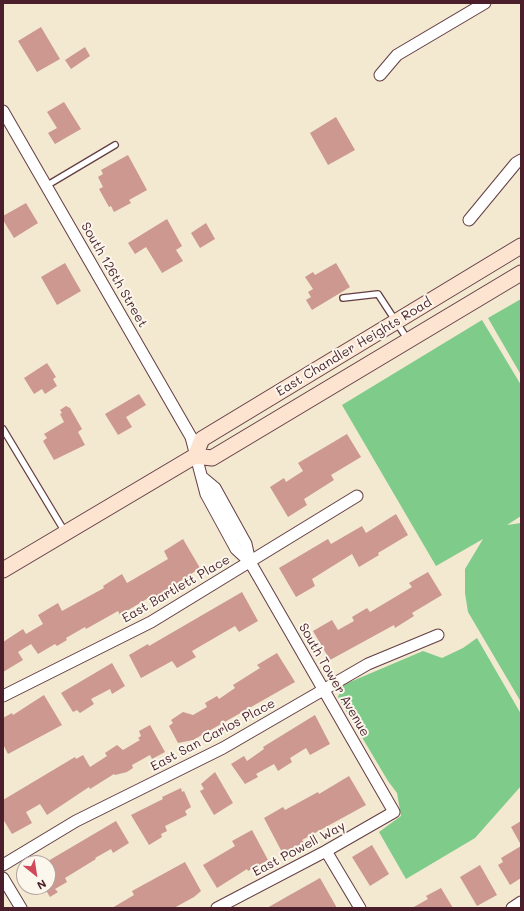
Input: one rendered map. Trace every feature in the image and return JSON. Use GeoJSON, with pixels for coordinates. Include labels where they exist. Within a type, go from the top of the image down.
{"type":"FeatureCollection","features":[{"type":"Feature","properties":{"kind":"main road","name":"East Chandler Heights Road"},"geometry":{"type":"LineString","coordinates":[[521,246],[202,439],[195,456],[212,458],[521,273]]}},
{"type":"Feature","properties":{"kind":"main road"},"geometry":{"type":"LineString","coordinates":[[3,570],[195,456]]}},
{"type":"Feature","properties":{"kind":"street"},"geometry":{"type":"LineString","coordinates":[[380,75],[397,56],[485,3]]}},
{"type":"Feature","properties":{"kind":"street","name":"South 126th Street"},"geometry":{"type":"LineString","coordinates":[[3,111],[191,437],[195,456]]}},
{"type":"Feature","properties":{"kind":"street"},"geometry":{"type":"LineString","coordinates":[[469,220],[516,163],[521,160]]}},
{"type":"Feature","properties":{"kind":"street","name":"South Tower Avenue"},"geometry":{"type":"LineString","coordinates":[[195,456],[203,478],[216,488],[246,544],[250,562],[394,812]]}},
{"type":"Feature","properties":{"kind":"street","name":"East Bartlett Place"},"geometry":{"type":"LineString","coordinates":[[3,696],[151,622],[357,496]]}},
{"type":"Feature","properties":{"kind":"street","name":"East San Carlos Place"},"geometry":{"type":"LineString","coordinates":[[3,865],[76,821],[223,748],[368,664],[438,635]]}},
{"type":"Feature","properties":{"kind":"street","name":"East Powell Way"},"geometry":{"type":"LineString","coordinates":[[217,908],[326,851],[394,812]]}},
{"type":"Feature","properties":{"kind":"street"},"geometry":{"type":"LineString","coordinates":[[326,851],[360,908]]}},
{"type":"Feature","properties":{"kind":"street"},"geometry":{"type":"LineString","coordinates":[[3,878],[21,908]]}},
{"type":"Feature","properties":{"kind":"street"},"geometry":{"type":"LineString","coordinates":[[512,908],[521,902]]}},
{"type":"Feature","properties":{"kind":"lane"},"geometry":{"type":"LineString","coordinates":[[46,186],[115,145]]}},
{"type":"Feature","properties":{"kind":"lane"},"geometry":{"type":"LineString","coordinates":[[344,298],[378,294],[408,340]]}},
{"type":"Feature","properties":{"kind":"lane"},"geometry":{"type":"LineString","coordinates":[[3,428],[65,532]]}},
{"type":"Feature","properties":{"kind":"green space"},"geometry":{"type":"Polygon","coordinates":[[[521,299],[521,375],[488,318],[521,299]]]}},
{"type":"Feature","properties":{"kind":"green space"},"geometry":{"type":"Polygon","coordinates":[[[482,320],[521,385],[521,516],[507,525],[521,523],[521,702],[468,612],[465,593],[465,569],[483,539],[436,566],[342,405],[482,320]]]}},
{"type":"Feature","properties":{"kind":"green space"},"geometry":{"type":"Polygon","coordinates":[[[477,638],[521,714],[521,786],[475,838],[406,879],[379,832],[401,816],[397,793],[388,781],[338,697],[343,685],[423,651],[442,658],[463,648],[477,638]]]}},
{"type":"Feature","properties":{"kind":"building"},"geometry":{"type":"Polygon","coordinates":[[[41,27],[60,59],[37,72],[18,41],[41,27]]]}},
{"type":"Feature","properties":{"kind":"building"},"geometry":{"type":"Polygon","coordinates":[[[85,47],[90,56],[71,69],[65,60],[85,47]]]}},
{"type":"Feature","properties":{"kind":"building"},"geometry":{"type":"Polygon","coordinates":[[[64,102],[81,129],[55,144],[48,133],[57,128],[47,112],[64,102]]]}},
{"type":"Feature","properties":{"kind":"building"},"geometry":{"type":"Polygon","coordinates":[[[336,117],[355,150],[328,165],[310,133],[336,117]]]}},
{"type":"Feature","properties":{"kind":"building"},"geometry":{"type":"Polygon","coordinates":[[[128,155],[147,190],[129,200],[131,203],[114,212],[111,206],[109,207],[99,189],[103,187],[98,177],[103,174],[101,170],[128,155]]]}},
{"type":"Feature","properties":{"kind":"building"},"geometry":{"type":"Polygon","coordinates":[[[26,203],[38,223],[14,238],[3,220],[3,216],[26,203]]]}},
{"type":"Feature","properties":{"kind":"building"},"geometry":{"type":"Polygon","coordinates":[[[167,219],[182,246],[176,250],[183,261],[162,273],[146,247],[135,254],[128,243],[167,219]]]}},
{"type":"Feature","properties":{"kind":"building"},"geometry":{"type":"Polygon","coordinates":[[[206,223],[215,239],[200,248],[191,233],[206,223]]]}},
{"type":"Feature","properties":{"kind":"building"},"geometry":{"type":"Polygon","coordinates":[[[65,263],[81,291],[57,305],[41,277],[65,263]]]}},
{"type":"Feature","properties":{"kind":"building"},"geometry":{"type":"Polygon","coordinates":[[[336,263],[350,287],[312,310],[306,300],[311,297],[308,292],[313,289],[305,277],[313,272],[315,275],[336,263]]]}},
{"type":"Feature","properties":{"kind":"building"},"geometry":{"type":"Polygon","coordinates":[[[47,363],[56,377],[53,379],[57,386],[45,394],[42,389],[34,394],[24,378],[47,363]]]}},
{"type":"Feature","properties":{"kind":"building"},"geometry":{"type":"Polygon","coordinates":[[[139,394],[146,405],[126,417],[132,427],[118,435],[105,414],[139,394]]]}},
{"type":"Feature","properties":{"kind":"building"},"geometry":{"type":"Polygon","coordinates":[[[66,406],[70,408],[82,429],[78,432],[85,445],[54,460],[43,441],[47,438],[44,434],[64,422],[60,414],[62,413],[60,410],[66,406]]]}},
{"type":"Feature","properties":{"kind":"building"},"geometry":{"type":"Polygon","coordinates":[[[347,434],[361,457],[331,475],[334,480],[304,499],[307,505],[288,517],[270,487],[284,478],[286,482],[303,471],[298,463],[347,434]]]}},
{"type":"Feature","properties":{"kind":"building"},"geometry":{"type":"Polygon","coordinates":[[[396,514],[408,535],[378,553],[379,555],[359,567],[352,554],[312,579],[315,586],[296,597],[279,568],[328,539],[331,544],[362,526],[366,533],[396,514]]]}},
{"type":"Feature","properties":{"kind":"building"},"geometry":{"type":"Polygon","coordinates":[[[183,539],[200,568],[152,600],[150,597],[120,615],[118,611],[86,629],[85,627],[66,638],[67,640],[57,646],[55,644],[38,654],[31,644],[18,652],[23,660],[3,672],[3,642],[23,629],[26,634],[43,624],[38,615],[58,603],[62,611],[104,588],[103,586],[122,574],[127,583],[168,559],[164,551],[183,539]]]}},
{"type":"Feature","properties":{"kind":"building"},"geometry":{"type":"Polygon","coordinates":[[[428,572],[442,595],[412,613],[414,616],[395,628],[394,625],[330,660],[313,631],[332,620],[338,630],[354,621],[352,617],[367,608],[370,612],[412,587],[409,583],[428,572]]]}},
{"type":"Feature","properties":{"kind":"building"},"geometry":{"type":"Polygon","coordinates":[[[242,592],[258,621],[239,632],[235,626],[192,651],[196,657],[177,668],[172,661],[141,678],[129,655],[148,644],[149,646],[242,592]]]}},
{"type":"Feature","properties":{"kind":"building"},"geometry":{"type":"Polygon","coordinates":[[[277,653],[295,682],[193,740],[178,743],[169,726],[173,723],[171,720],[183,712],[193,715],[207,707],[205,703],[217,696],[219,699],[235,688],[233,685],[260,668],[257,665],[277,653]]]}},
{"type":"Feature","properties":{"kind":"building"},"geometry":{"type":"Polygon","coordinates":[[[112,663],[125,686],[112,694],[110,689],[91,699],[94,704],[80,713],[77,710],[73,712],[61,693],[112,663]]]}},
{"type":"Feature","properties":{"kind":"building"},"geometry":{"type":"Polygon","coordinates":[[[44,695],[62,725],[8,754],[3,744],[3,718],[12,713],[13,715],[44,695]]]}},
{"type":"Feature","properties":{"kind":"building"},"geometry":{"type":"Polygon","coordinates":[[[315,715],[330,744],[310,755],[306,748],[290,758],[292,762],[278,771],[274,764],[256,774],[258,777],[245,784],[231,764],[244,756],[247,761],[264,749],[263,747],[315,715]]]}},
{"type":"Feature","properties":{"kind":"building"},"geometry":{"type":"Polygon","coordinates":[[[150,725],[165,752],[152,759],[150,755],[132,765],[133,768],[127,772],[114,774],[90,789],[89,787],[47,815],[40,804],[26,812],[32,823],[12,834],[3,819],[3,800],[75,757],[76,759],[83,755],[90,767],[107,756],[105,753],[117,745],[123,750],[140,740],[138,738],[141,736],[139,731],[150,725]]]}},
{"type":"Feature","properties":{"kind":"building"},"geometry":{"type":"Polygon","coordinates":[[[215,772],[233,803],[214,815],[200,791],[204,789],[201,784],[215,772]]]}},
{"type":"Feature","properties":{"kind":"building"},"geometry":{"type":"Polygon","coordinates":[[[349,776],[366,805],[302,840],[304,843],[283,854],[264,818],[283,807],[285,810],[318,792],[319,794],[349,776]]]}},
{"type":"Feature","properties":{"kind":"building"},"geometry":{"type":"Polygon","coordinates":[[[181,788],[182,792],[184,791],[191,807],[185,811],[187,815],[165,826],[167,831],[161,834],[162,837],[149,845],[131,815],[181,788]]]}},
{"type":"Feature","properties":{"kind":"building"},"geometry":{"type":"Polygon","coordinates":[[[116,821],[129,843],[113,853],[111,849],[95,858],[96,859],[65,878],[67,882],[56,888],[56,856],[116,821]]]}},
{"type":"Feature","properties":{"kind":"building"},"geometry":{"type":"Polygon","coordinates":[[[521,821],[521,845],[511,827],[521,821]]]}},
{"type":"Feature","properties":{"kind":"building"},"geometry":{"type":"Polygon","coordinates":[[[252,830],[268,860],[248,871],[247,869],[217,888],[203,865],[235,846],[232,841],[252,830]]]}},
{"type":"Feature","properties":{"kind":"building"},"geometry":{"type":"Polygon","coordinates":[[[372,845],[389,874],[370,886],[352,857],[372,845]]]}},
{"type":"Feature","properties":{"kind":"building"},"geometry":{"type":"Polygon","coordinates":[[[521,846],[521,878],[510,885],[498,865],[503,862],[501,858],[521,846]]]}},
{"type":"Feature","properties":{"kind":"building"},"geometry":{"type":"Polygon","coordinates":[[[185,862],[201,891],[194,897],[174,908],[112,908],[134,895],[132,891],[185,862]]]}},
{"type":"Feature","properties":{"kind":"building"},"geometry":{"type":"Polygon","coordinates":[[[480,865],[497,895],[477,906],[460,877],[480,865]]]}},
{"type":"Feature","properties":{"kind":"building"},"geometry":{"type":"Polygon","coordinates":[[[320,878],[337,908],[267,908],[288,896],[320,878]]]}},
{"type":"Feature","properties":{"kind":"building"},"geometry":{"type":"Polygon","coordinates":[[[441,888],[453,908],[412,908],[428,899],[426,896],[441,888]]]}}]}
